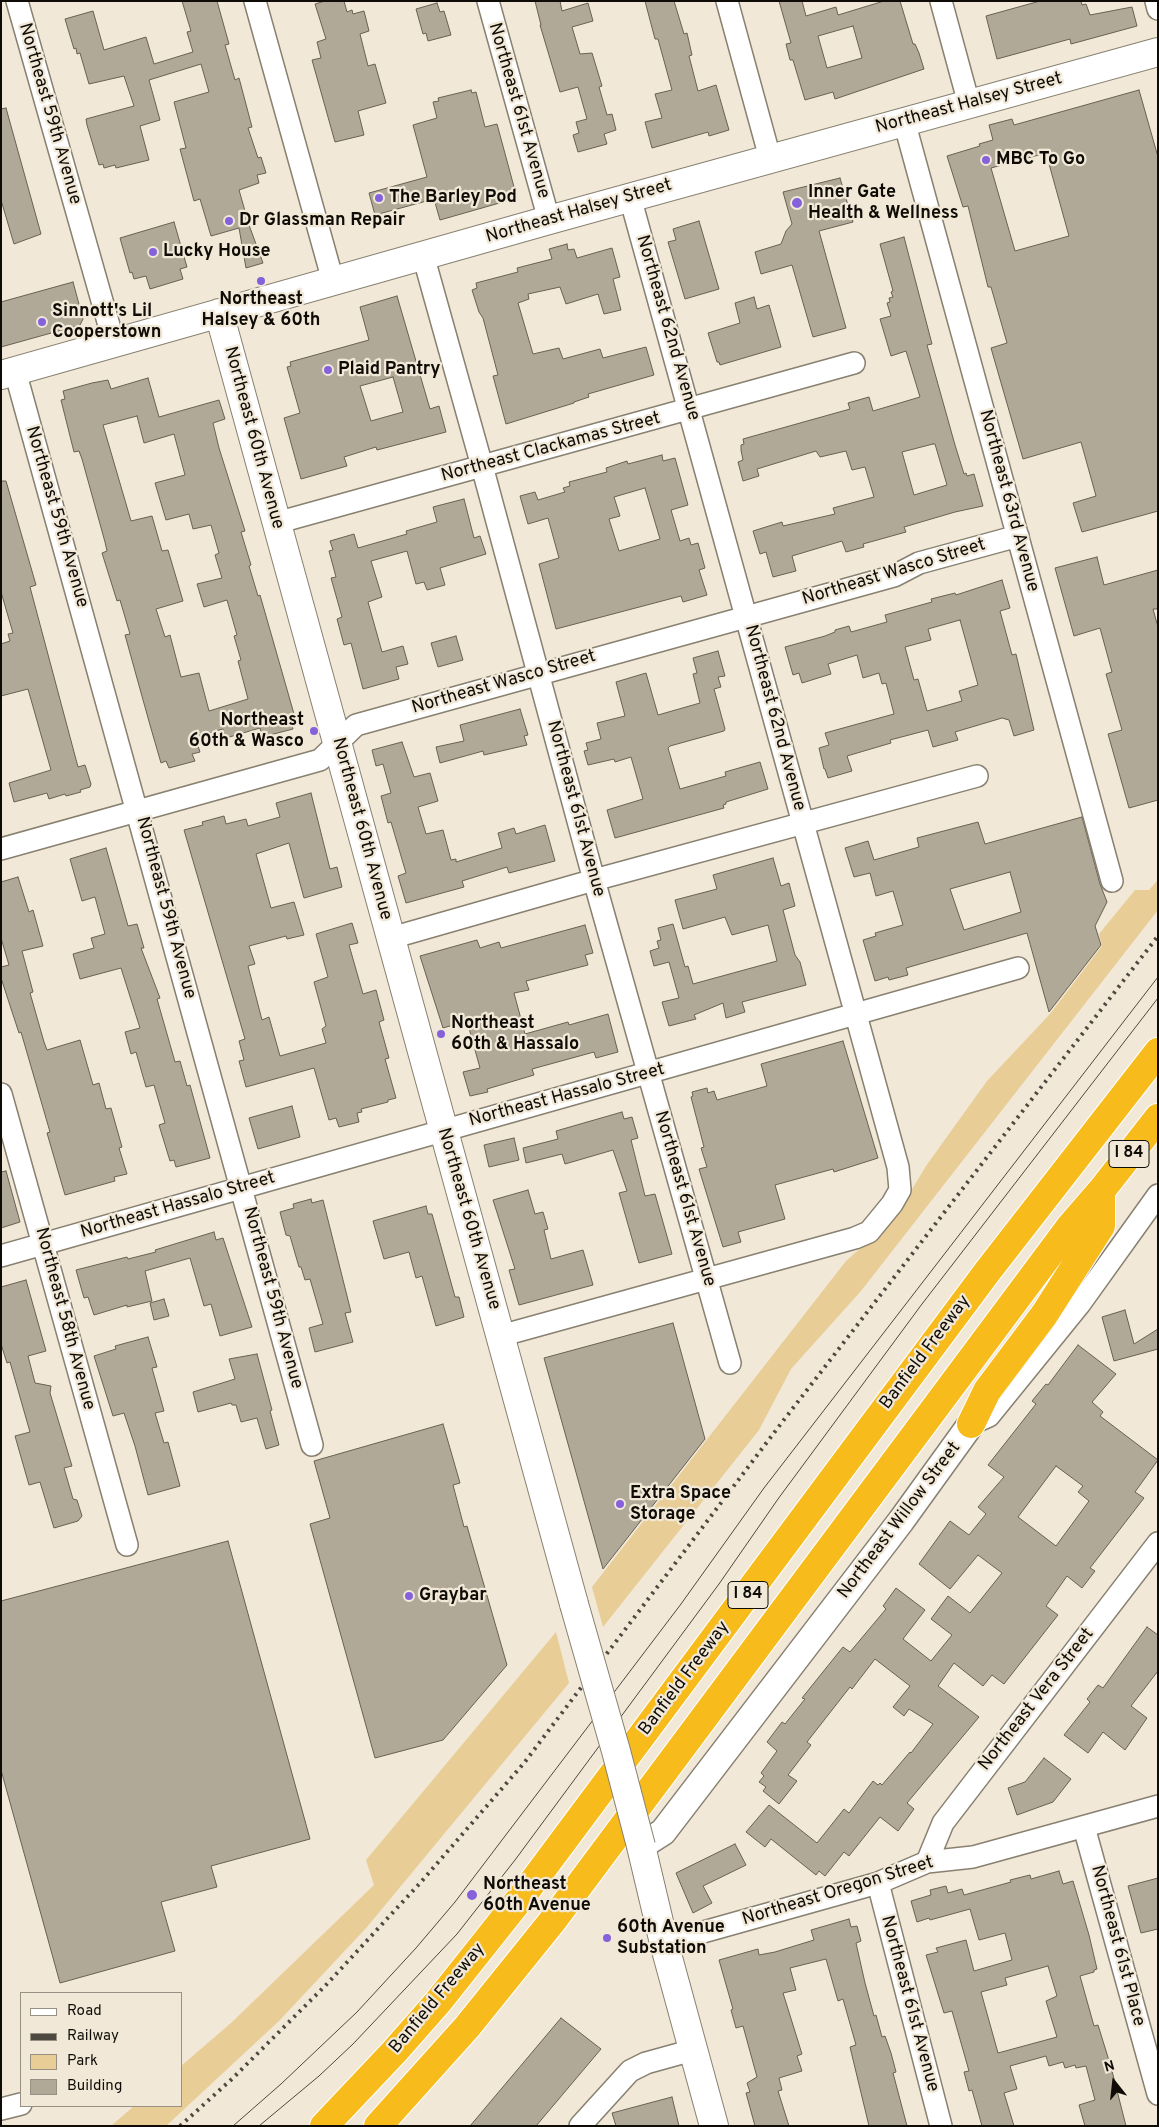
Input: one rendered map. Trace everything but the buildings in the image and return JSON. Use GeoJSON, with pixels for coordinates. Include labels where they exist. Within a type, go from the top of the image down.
{"type":"FeatureCollection","features":[{"type":"Feature","properties":{"kind":"highway","name":"Banfield Freeway"},"geometry":{"type":"LineString","coordinates":[[324,2126],[438,2002],[523,1895],[981,1280],[1158,1052]]}},
{"type":"Feature","properties":{"kind":"highway","name":"I 84"},"geometry":{"type":"LineString","coordinates":[[378,2126],[467,2027],[548,1926],[1057,1244],[1158,1118]]}},
{"type":"Feature","properties":{"kind":"highway"},"geometry":{"type":"LineString","coordinates":[[971,1424],[987,1391],[1044,1315],[1101,1226],[1101,1191]]}},
{"type":"Feature","properties":{"kind":"main road","name":"Northeast Halsey Street"},"geometry":{"type":"LineString","coordinates":[[8,373],[630,197],[1158,52]]}},
{"type":"Feature","properties":{"kind":"main road","name":"Northeast 60th Avenue"},"geometry":{"type":"LineString","coordinates":[[219,313],[616,1751],[664,1943],[714,2126]]}},
{"type":"Feature","properties":{"kind":"street","name":"Northeast 59th Avenue"},"geometry":{"type":"LineString","coordinates":[[17,1],[114,343]]}},
{"type":"Feature","properties":{"kind":"street"},"geometry":{"type":"LineString","coordinates":[[255,1],[333,281]]}},
{"type":"Feature","properties":{"kind":"street","name":"Northeast 61st Avenue"},"geometry":{"type":"LineString","coordinates":[[488,1],[548,220]]}},
{"type":"Feature","properties":{"kind":"street"},"geometry":{"type":"LineString","coordinates":[[727,1],[770,158]]}},
{"type":"Feature","properties":{"kind":"street"},"geometry":{"type":"LineString","coordinates":[[941,1],[969,104]]}},
{"type":"Feature","properties":{"kind":"street"},"geometry":{"type":"LineString","coordinates":[[1156,1],[1158,9]]}},
{"type":"Feature","properties":{"kind":"street","name":"Northeast 63rd Avenue"},"geometry":{"type":"LineString","coordinates":[[904,121],[1112,881]]}},
{"type":"Feature","properties":{"kind":"street","name":"Northeast 62nd Avenue"},"geometry":{"type":"LineString","coordinates":[[630,197],[898,1167],[900,1190],[892,1204],[870,1232],[855,1238],[706,1279]]}},
{"type":"Feature","properties":{"kind":"street","name":"Northeast 61st Avenue"},"geometry":{"type":"LineString","coordinates":[[423,255],[539,673],[594,880],[730,1363]]}},
{"type":"Feature","properties":{"kind":"street","name":"Northeast Clackamas Street"},"geometry":{"type":"LineString","coordinates":[[276,523],[854,363]]}},
{"type":"Feature","properties":{"kind":"street","name":"Northeast 59th Avenue"},"geometry":{"type":"LineString","coordinates":[[8,373],[138,811],[312,1445]]}},
{"type":"Feature","properties":{"kind":"street","name":"Northeast Wasco Street"},"geometry":{"type":"LineString","coordinates":[[1,850],[320,760],[356,725],[894,576],[919,563],[1018,536]]}},
{"type":"Feature","properties":{"kind":"street"},"geometry":{"type":"LineString","coordinates":[[391,938],[594,880],[977,776]]}},
{"type":"Feature","properties":{"kind":"street","name":"Northeast Hassalo Street"},"geometry":{"type":"LineString","coordinates":[[1,1256],[1018,968]]}},
{"type":"Feature","properties":{"kind":"street","name":"Northeast 58th Avenue"},"geometry":{"type":"LineString","coordinates":[[1,1094],[127,1545]]}},
{"type":"Feature","properties":{"kind":"street","name":"Northeast Willow Street"},"geometry":{"type":"LineString","coordinates":[[641,1846],[663,1832],[901,1521],[971,1424],[989,1416],[1079,1305],[1158,1195]]}},
{"type":"Feature","properties":{"kind":"street"},"geometry":{"type":"LineString","coordinates":[[500,1336],[706,1279]]}},
{"type":"Feature","properties":{"kind":"street","name":"Northeast Vera Street"},"geometry":{"type":"LineString","coordinates":[[927,1862],[942,1823],[1158,1543]]}},
{"type":"Feature","properties":{"kind":"street","name":"Northeast Oregon Street"},"geometry":{"type":"LineString","coordinates":[[664,1943],[878,1883],[927,1862],[973,1857],[1158,1806]]}},
{"type":"Feature","properties":{"kind":"street","name":"Northeast 61st Place"},"geometry":{"type":"LineString","coordinates":[[1084,1827],[1158,2094]]}},
{"type":"Feature","properties":{"kind":"street","name":"Northeast 61st Avenue"},"geometry":{"type":"LineString","coordinates":[[878,1883],[941,2126]]}},
{"type":"Feature","properties":{"kind":"street"},"geometry":{"type":"LineString","coordinates":[[580,2126],[630,2072],[646,2063],[693,2050]]}},
{"type":"Feature","properties":{"kind":"street"},"geometry":{"type":"LineString","coordinates":[[1,2110],[20,2104]]}},
{"type":"Feature","properties":{"kind":"green space"},"geometry":{"type":"Polygon","coordinates":[[[1158,880],[1158,910],[861,1291],[791,1369],[759,1430],[603,1627],[592,1587],[846,1261],[888,1224],[902,1206],[926,1166],[987,1081],[1050,1014],[1102,946],[1099,934],[1135,890],[1149,890],[1158,880]]]}},
{"type":"Feature","properties":{"kind":"green space"},"geometry":{"type":"Polygon","coordinates":[[[556,1632],[569,1683],[367,1927],[279,2021],[166,2126],[111,2126],[133,2107],[182,2107],[182,2065],[231,2023],[374,1885],[366,1860],[556,1632]]]}},
{"type":"Feature","properties":{"kind":"tram line"},"geometry":{"type":"LineString","coordinates":[[233,2126],[281,2084],[357,2012],[455,1902],[681,1604],[764,1488],[1158,977]]}},
{"type":"Feature","properties":{"kind":"tram line"},"geometry":{"type":"LineString","coordinates":[[259,2126],[319,2076],[353,2044],[457,1934],[515,1860],[719,1584],[778,1499],[922,1304],[1158,998]]}},
{"type":"Feature","properties":{"kind":"railway"},"geometry":{"type":"LineString","coordinates":[[180,2126],[233,2078],[326,1985],[421,1882],[524,1763],[783,1421],[1158,936]]}},
{"type":"Feature","properties":{"kind":"place","name":"MBC To Go"},"geometry":{"type":"Point","coordinates":[986,160]}},
{"type":"Feature","properties":{"kind":"place","name":"The Barley Pod"},"geometry":{"type":"Point","coordinates":[379,198]}},
{"type":"Feature","properties":{"kind":"place","name":"Inner Gate Health & Wellness"},"geometry":{"type":"Point","coordinates":[797,203]}},
{"type":"Feature","properties":{"kind":"place","name":"Dr Glassman Repair"},"geometry":{"type":"Point","coordinates":[229,221]}},
{"type":"Feature","properties":{"kind":"place","name":"Lucky House"},"geometry":{"type":"Point","coordinates":[153,252]}},
{"type":"Feature","properties":{"kind":"place","name":"Northeast Halsey & 60th"},"geometry":{"type":"Point","coordinates":[261,281]}},
{"type":"Feature","properties":{"kind":"place","name":"Sinnott's Lil Cooperstown"},"geometry":{"type":"Point","coordinates":[42,322]}},
{"type":"Feature","properties":{"kind":"place","name":"Plaid Pantry"},"geometry":{"type":"Point","coordinates":[328,370]}},
{"type":"Feature","properties":{"kind":"place","name":"Northeast 60th & Wasco"},"geometry":{"type":"Point","coordinates":[314,731]}},
{"type":"Feature","properties":{"kind":"place","name":"Northeast 60th & Hassalo"},"geometry":{"type":"Point","coordinates":[441,1034]}},
{"type":"Feature","properties":{"kind":"place","name":"Extra Space Storage"},"geometry":{"type":"Point","coordinates":[620,1504]}},
{"type":"Feature","properties":{"kind":"place","name":"Graybar"},"geometry":{"type":"Point","coordinates":[409,1596]}},
{"type":"Feature","properties":{"kind":"place","name":"Northeast 60th Avenue"},"geometry":{"type":"Point","coordinates":[472,1895]}},
{"type":"Feature","properties":{"kind":"place","name":"60th Avenue Substation"},"geometry":{"type":"Point","coordinates":[607,1938]}}]}
